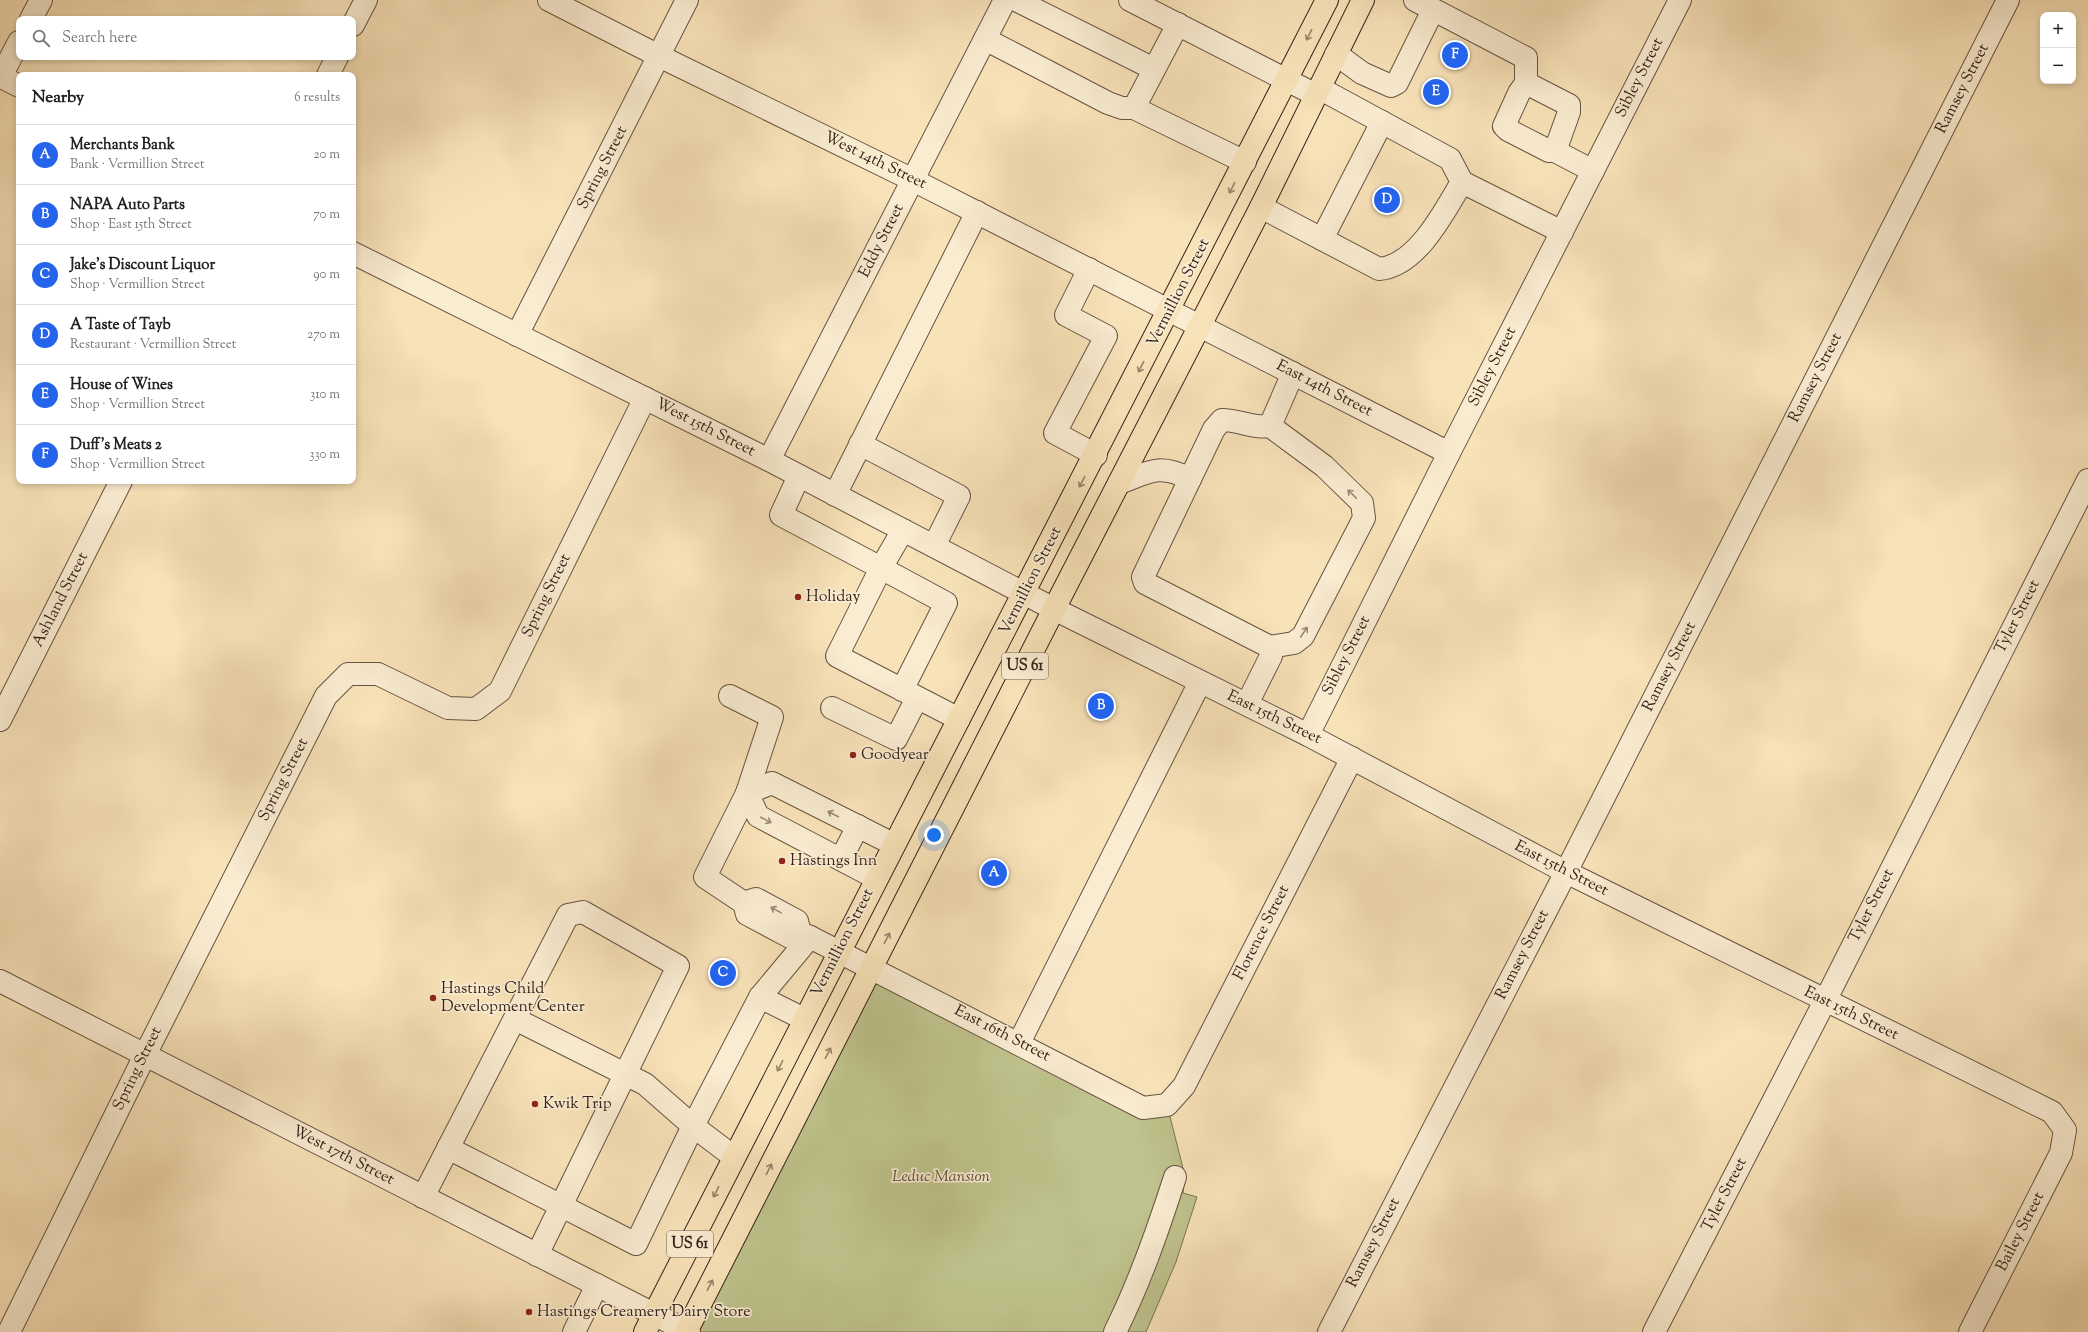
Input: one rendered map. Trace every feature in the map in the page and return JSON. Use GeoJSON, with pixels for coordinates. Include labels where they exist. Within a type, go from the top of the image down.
{"type":"FeatureCollection","features":[{"type":"Feature","properties":{"kind":"highway","name":"Vermillion Street"},"geometry":{"type":"LineString","coordinates":[[650,1323],[893,844],[1096,455],[1327,0]]}},
{"type":"Feature","properties":{"kind":"highway","name":"Vermillion Street"},"geometry":{"type":"LineString","coordinates":[[687,1332],[1054,609],[1261,207],[1363,0]]}},
{"type":"Feature","properties":{"kind":"street"},"geometry":{"type":"LineString","coordinates":[[33,16],[41,0]]}},
{"type":"Feature","properties":{"kind":"street"},"geometry":{"type":"LineString","coordinates":[[356,19],[366,0]]}},
{"type":"Feature","properties":{"kind":"street","name":"West 14th Street"},"geometry":{"type":"LineString","coordinates":[[549,0],[659,56],[913,180],[1200,325]]}},
{"type":"Feature","properties":{"kind":"street","name":"Spring Street"},"geometry":{"type":"LineString","coordinates":[[517,335],[687,0]]}},
{"type":"Feature","properties":{"kind":"street","name":"Eddy Street"},"geometry":{"type":"LineString","coordinates":[[769,460],[1005,0]]}},
{"type":"Feature","properties":{"kind":"street"},"geometry":{"type":"LineString","coordinates":[[1016,0],[1154,69]]}},
{"type":"Feature","properties":{"kind":"street"},"geometry":{"type":"LineString","coordinates":[[1130,0],[1170,13],[1287,80],[1318,91],[1382,122],[1450,159],[1462,182],[1562,232]]}},
{"type":"Feature","properties":{"kind":"street","name":"Sibley Street"},"geometry":{"type":"LineString","coordinates":[[1308,735],[1449,453],[1680,0]]}},
{"type":"Feature","properties":{"kind":"street","name":"Ramsey Street"},"geometry":{"type":"LineString","coordinates":[[1329,1332],[1566,872],[2008,0]]}},
{"type":"Feature","properties":{"kind":"street"},"geometry":{"type":"LineString","coordinates":[[1336,54],[1362,73],[1391,86],[1397,83],[1424,5],[1526,58],[1526,83],[1519,93],[1504,126],[1508,130],[1549,151],[1555,151],[1593,171]]}},
{"type":"Feature","properties":{"kind":"street"},"geometry":{"type":"LineString","coordinates":[[1134,108],[1154,69],[1170,13]]}},
{"type":"Feature","properties":{"kind":"street"},"geometry":{"type":"LineString","coordinates":[[985,39],[1108,102],[1122,108],[1134,108],[1245,162]]}},
{"type":"Feature","properties":{"kind":"street"},"geometry":{"type":"LineString","coordinates":[[5,79],[16,50]]}},
{"type":"Feature","properties":{"kind":"street"},"geometry":{"type":"LineString","coordinates":[[330,72],[336,60]]}},
{"type":"Feature","properties":{"kind":"street"},"geometry":{"type":"LineString","coordinates":[[1526,83],[1569,105],[1569,112],[1555,151]]}},
{"type":"Feature","properties":{"kind":"street"},"geometry":{"type":"LineString","coordinates":[[1322,239],[1382,122]]}},
{"type":"Feature","properties":{"kind":"street"},"geometry":{"type":"LineString","coordinates":[[1261,207],[1379,269],[1388,268],[1401,262],[1426,238],[1462,182]]}},
{"type":"Feature","properties":{"kind":"street"},"geometry":{"type":"LineString","coordinates":[[835,494],[977,212]]}},
{"type":"Feature","properties":{"kind":"street","name":"West 15th Street"},"geometry":{"type":"LineString","coordinates":[[356,255],[769,460],[1054,609]]}},
{"type":"Feature","properties":{"kind":"street"},"geometry":{"type":"LineString","coordinates":[[1089,269],[1066,315],[1106,336],[1054,432],[1096,455]]}},
{"type":"Feature","properties":{"kind":"street","name":"East 14th Street"},"geometry":{"type":"LineString","coordinates":[[1200,325],[1449,453]]}},
{"type":"Feature","properties":{"kind":"street"},"geometry":{"type":"LineString","coordinates":[[1270,426],[1292,373]]}},
{"type":"Feature","properties":{"kind":"street","name":"Spring Street"},"geometry":{"type":"LineString","coordinates":[[9,1332],[145,1055],[326,696],[348,674],[378,674],[448,708],[476,709],[500,691],[645,398]]}},
{"type":"Feature","properties":{"kind":"street"},"geometry":{"type":"LineString","coordinates":[[1222,420],[1235,420],[1261,428],[1270,426],[1324,466],[1362,503],[1364,518],[1303,636],[1294,643],[1270,647],[1145,583],[1143,578],[1214,429],[1222,420]]}},
{"type":"Feature","properties":{"kind":"street"},"geometry":{"type":"LineString","coordinates":[[860,444],[959,496],[934,546]]}},
{"type":"Feature","properties":{"kind":"street"},"geometry":{"type":"LineString","coordinates":[[1119,483],[1153,471],[1165,469],[1190,479]]}},
{"type":"Feature","properties":{"kind":"street"},"geometry":{"type":"LineString","coordinates":[[799,476],[781,515],[946,603],[910,694],[896,739],[832,708]]}},
{"type":"Feature","properties":{"kind":"street","name":"Tyler Street"},"geometry":{"type":"LineString","coordinates":[[1654,1332],[1825,1001],[2088,480]]}},
{"type":"Feature","properties":{"kind":"street","name":"Ashland Street"},"geometry":{"type":"LineString","coordinates":[[0,720],[119,484]]}},
{"type":"Feature","properties":{"kind":"street"},"geometry":{"type":"LineString","coordinates":[[903,530],[881,568],[837,656],[959,719]]}},
{"type":"Feature","properties":{"kind":"street","name":"East 15th Street"},"geometry":{"type":"LineString","coordinates":[[1054,609],[1308,735],[1566,872],[2052,1112],[2065,1130]]}},
{"type":"Feature","properties":{"kind":"street"},"geometry":{"type":"LineString","coordinates":[[1247,704],[1271,656],[1270,647]]}},
{"type":"Feature","properties":{"kind":"street"},"geometry":{"type":"LineString","coordinates":[[1019,1043],[1200,682]]}},
{"type":"Feature","properties":{"kind":"street"},"geometry":{"type":"LineString","coordinates":[[730,696],[772,717],[747,793],[705,877],[744,903],[746,914],[790,937],[805,935]]}},
{"type":"Feature","properties":{"kind":"street","name":"Florence Street"},"geometry":{"type":"LineString","coordinates":[[1167,1105],[1184,1086],[1352,758]]}},
{"type":"Feature","properties":{"kind":"street"},"geometry":{"type":"LineString","coordinates":[[747,793],[772,783],[893,844]]}},
{"type":"Feature","properties":{"kind":"street"},"geometry":{"type":"LineString","coordinates":[[747,793],[758,816],[876,878]]}},
{"type":"Feature","properties":{"kind":"street"},"geometry":{"type":"LineString","coordinates":[[841,859],[858,826]]}},
{"type":"Feature","properties":{"kind":"street"},"geometry":{"type":"LineString","coordinates":[[424,1197],[568,915],[583,912],[678,966],[537,1255]]}},
{"type":"Feature","properties":{"kind":"street"},"geometry":{"type":"LineString","coordinates":[[448,1148],[560,1207],[636,1244],[693,1126],[760,997],[805,935]]}},
{"type":"Feature","properties":{"kind":"street","name":"East 16th Street"},"geometry":{"type":"LineString","coordinates":[[805,935],[1019,1043],[1143,1108],[1167,1105]]}},
{"type":"Feature","properties":{"kind":"street","name":"West 17th Street"},"geometry":{"type":"LineString","coordinates":[[0,981],[597,1285],[650,1323],[687,1332]]}},
{"type":"Feature","properties":{"kind":"street"},"geometry":{"type":"LineString","coordinates":[[760,997],[804,1019]]}},
{"type":"Feature","properties":{"kind":"street"},"geometry":{"type":"LineString","coordinates":[[515,1018],[645,1084],[693,1126],[734,1157]]}},
{"type":"Feature","properties":{"kind":"street","name":"Bailey Street"},"geometry":{"type":"LineString","coordinates":[[1970,1332],[2060,1153],[2065,1130]]}},
{"type":"Feature","properties":{"kind":"street"},"geometry":{"type":"LineString","coordinates":[[1116,1332],[1142,1273],[1160,1225],[1175,1177]]}},
{"type":"Feature","properties":{"kind":"street"},"geometry":{"type":"LineString","coordinates":[[574,1332],[597,1285]]}},
{"type":"Feature","properties":{"kind":"green space","name":"Leduc Mansion"},"geometry":{"type":"Polygon","coordinates":[[[872,968],[1143,1108],[1167,1105],[1185,1176],[1183,1193],[1197,1197],[1176,1262],[1146,1332],[689,1332],[872,968]]]}},
{"type":"Feature","properties":{"kind":"place","name":"Duff's Meats 2"},"geometry":{"type":"Point","coordinates":[1455,55]}},
{"type":"Feature","properties":{"kind":"place","name":"House of Wines"},"geometry":{"type":"Point","coordinates":[1436,92]}},
{"type":"Feature","properties":{"kind":"place","name":"A Taste of Tayb"},"geometry":{"type":"Point","coordinates":[1387,200]}},
{"type":"Feature","properties":{"kind":"place","name":"Holiday"},"geometry":{"type":"Point","coordinates":[798,597]}},
{"type":"Feature","properties":{"kind":"place","name":"NAPA Auto Parts"},"geometry":{"type":"Point","coordinates":[1101,706]}},
{"type":"Feature","properties":{"kind":"place","name":"Goodyear"},"geometry":{"type":"Point","coordinates":[853,755]}},
{"type":"Feature","properties":{"kind":"place","name":"Hastings Inn"},"geometry":{"type":"Point","coordinates":[782,861]}},
{"type":"Feature","properties":{"kind":"place","name":"Merchants Bank"},"geometry":{"type":"Point","coordinates":[994,873]}},
{"type":"Feature","properties":{"kind":"place","name":"Jake's Discount Liquor"},"geometry":{"type":"Point","coordinates":[723,973]}},
{"type":"Feature","properties":{"kind":"place","name":"Hastings Child Development Center"},"geometry":{"type":"Point","coordinates":[433,998]}},
{"type":"Feature","properties":{"kind":"place","name":"Kwik Trip"},"geometry":{"type":"Point","coordinates":[535,1104]}},
{"type":"Feature","properties":{"kind":"place","name":"Hastings Creamery Dairy Store"},"geometry":{"type":"Point","coordinates":[529,1312]}}]}
